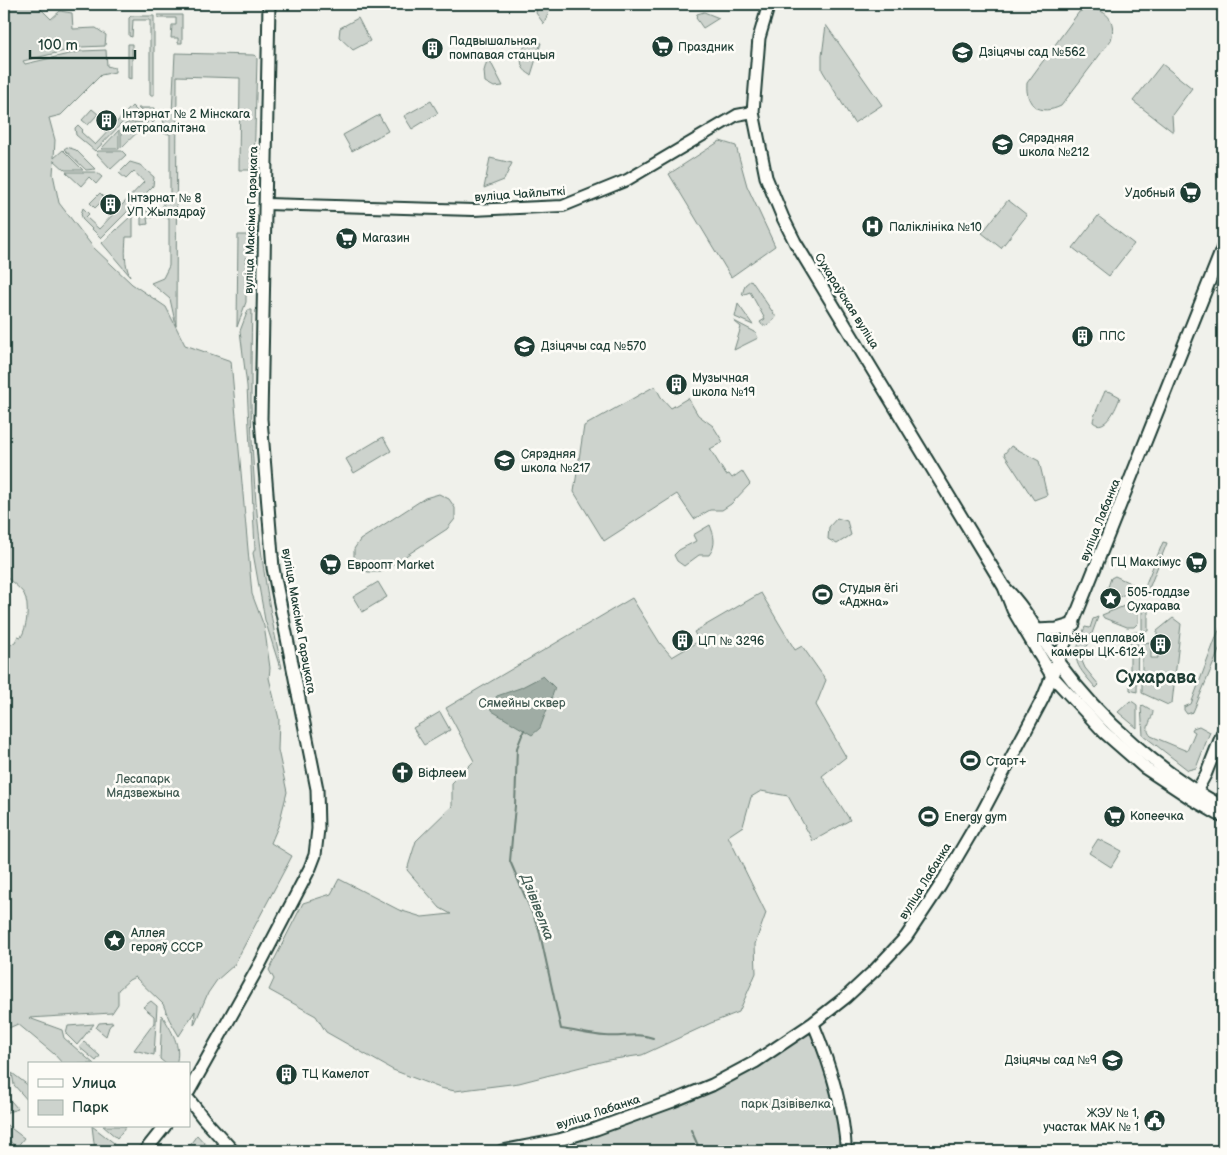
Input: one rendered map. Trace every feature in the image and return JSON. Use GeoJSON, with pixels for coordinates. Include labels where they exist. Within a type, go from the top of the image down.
{"type":"FeatureCollection","features":[{"type":"Feature","properties":{"kind":"main road","name":"вуліца Максіма Гарэцкага"},"geometry":{"type":"LineString","coordinates":[[190,1089],[260,964],[310,868],[315,855],[318,829],[317,789],[273,568],[261,419],[269,4]]}},
{"type":"Feature","properties":{"kind":"main road","name":"Сухараўская вуліца"},"geometry":{"type":"LineString","coordinates":[[769,4],[759,38],[752,112],[766,177],[779,210],[795,242],[1004,587],[1016,599],[1058,663],[1094,705],[1130,740],[1223,817]]}},
{"type":"Feature","properties":{"kind":"main road","name":"вуліца Лабанка"},"geometry":{"type":"LineString","coordinates":[[502,1151],[559,1140],[596,1129],[712,1085],[755,1062],[813,1023],[875,970],[906,936],[940,886],[974,828],[1043,698],[1223,247]]}},
{"type":"Feature","properties":{"kind":"main road","name":"Сухараўская вуліца"},"geometry":{"type":"LineString","coordinates":[[1004,587],[1009,603],[1052,676],[1109,736],[1146,768],[1195,795],[1223,807]]}},
{"type":"Feature","properties":{"kind":"main road"},"geometry":{"type":"LineString","coordinates":[[1036,630],[1057,629],[1074,624]]}},
{"type":"Feature","properties":{"kind":"main road"},"geometry":{"type":"LineString","coordinates":[[1043,698],[1055,692],[1071,696]]}},
{"type":"Feature","properties":{"kind":"main road"},"geometry":{"type":"LineString","coordinates":[[190,1101],[204,1120],[233,1151]]}},
{"type":"Feature","properties":{"kind":"main road"},"geometry":{"type":"LineString","coordinates":[[146,1151],[163,1128]]}},
{"type":"Feature","properties":{"kind":"street","name":"вуліца Чайлыткі"},"geometry":{"type":"LineString","coordinates":[[266,204],[473,210],[563,206],[627,180],[737,115],[752,112]]}},
{"type":"Feature","properties":{"kind":"street"},"geometry":{"type":"LineString","coordinates":[[1195,795],[1206,774],[1223,731]]}},
{"type":"Feature","properties":{"kind":"street"},"geometry":{"type":"LineString","coordinates":[[813,1023],[840,1100],[845,1125],[846,1151]]}},
{"type":"Feature","properties":{"kind":"green space","name":"Лесапарк Мядзвежына"},"geometry":{"type":"Polygon","coordinates":[[[4,4],[36,4],[51,19],[60,11],[72,13],[73,29],[96,28],[106,35],[105,46],[81,47],[23,61],[25,64],[82,51],[106,50],[107,66],[115,68],[115,72],[101,75],[61,115],[49,118],[55,140],[54,158],[63,150],[83,170],[65,170],[54,160],[53,174],[59,203],[93,247],[132,284],[166,307],[185,345],[231,361],[252,594],[264,626],[270,668],[269,678],[279,719],[278,750],[287,792],[279,824],[271,843],[292,856],[234,965],[217,980],[208,993],[194,1025],[195,1011],[179,1036],[163,1004],[135,977],[118,990],[118,1004],[112,1013],[29,1018],[62,1030],[64,1038],[92,1062],[61,1062],[18,1024],[4,1030],[4,649],[15,642],[18,636],[21,637],[25,628],[27,604],[21,590],[4,576],[4,4]]]}},
{"type":"Feature","properties":{"kind":"green space"},"geometry":{"type":"Polygon","coordinates":[[[538,4],[552,4],[544,24],[536,13],[538,4]]]}},
{"type":"Feature","properties":{"kind":"green space"},"geometry":{"type":"Polygon","coordinates":[[[1086,9],[1099,11],[1108,17],[1112,27],[1111,40],[1061,106],[1047,110],[1035,107],[1029,98],[1027,83],[1079,12],[1086,9]]]}},
{"type":"Feature","properties":{"kind":"green space"},"geometry":{"type":"Polygon","coordinates":[[[704,12],[719,18],[703,28],[696,18],[697,14],[704,12]]]}},
{"type":"Feature","properties":{"kind":"green space"},"geometry":{"type":"Polygon","coordinates":[[[158,15],[182,15],[182,43],[178,43],[178,38],[171,38],[172,25],[176,25],[176,18],[158,18],[158,15]]]}},
{"type":"Feature","properties":{"kind":"green space"},"geometry":{"type":"Polygon","coordinates":[[[131,16],[154,16],[154,95],[150,95],[150,20],[133,20],[132,37],[129,36],[129,18],[131,16]]]}},
{"type":"Feature","properties":{"kind":"green space"},"geometry":{"type":"Polygon","coordinates":[[[358,18],[370,41],[353,50],[339,37],[340,28],[358,18]]]}},
{"type":"Feature","properties":{"kind":"green space"},"geometry":{"type":"Polygon","coordinates":[[[826,25],[882,105],[854,123],[822,70],[826,25]]]}},
{"type":"Feature","properties":{"kind":"green space"},"geometry":{"type":"Polygon","coordinates":[[[526,39],[541,43],[531,75],[523,68],[521,60],[526,39]]]}},
{"type":"Feature","properties":{"kind":"green space"},"geometry":{"type":"Polygon","coordinates":[[[128,44],[132,44],[132,79],[128,78],[128,44]]]}},
{"type":"Feature","properties":{"kind":"green space"},"geometry":{"type":"Polygon","coordinates":[[[175,53],[253,55],[257,59],[254,168],[250,170],[239,170],[240,78],[177,76],[176,326],[170,299],[151,283],[163,278],[169,266],[169,218],[163,217],[163,197],[170,196],[170,134],[163,133],[164,113],[172,113],[175,53]]]}},
{"type":"Feature","properties":{"kind":"green space"},"geometry":{"type":"Polygon","coordinates":[[[488,57],[503,86],[494,87],[485,82],[484,71],[488,57]]]}},
{"type":"Feature","properties":{"kind":"green space"},"geometry":{"type":"Polygon","coordinates":[[[1162,64],[1192,88],[1172,115],[1173,132],[1133,101],[1162,64]]]}},
{"type":"Feature","properties":{"kind":"green space"},"geometry":{"type":"Polygon","coordinates":[[[431,101],[438,113],[412,129],[404,116],[431,101]]]}},
{"type":"Feature","properties":{"kind":"green space"},"geometry":{"type":"Polygon","coordinates":[[[132,106],[144,118],[126,119],[95,151],[76,135],[75,128],[78,125],[83,130],[81,132],[95,145],[132,106]]]}},
{"type":"Feature","properties":{"kind":"green space"},"geometry":{"type":"Polygon","coordinates":[[[138,108],[154,108],[153,123],[138,108]]]}},
{"type":"Feature","properties":{"kind":"green space"},"geometry":{"type":"Polygon","coordinates":[[[92,109],[98,114],[88,125],[82,120],[92,109]]]}},
{"type":"Feature","properties":{"kind":"green space"},"geometry":{"type":"Polygon","coordinates":[[[379,115],[388,131],[352,151],[343,135],[379,115]]]}},
{"type":"Feature","properties":{"kind":"green space"},"geometry":{"type":"Polygon","coordinates":[[[148,122],[121,148],[121,128],[127,123],[148,122]]]}},
{"type":"Feature","properties":{"kind":"green space"},"geometry":{"type":"Polygon","coordinates":[[[119,130],[119,149],[101,149],[119,130]]]}},
{"type":"Feature","properties":{"kind":"green space"},"geometry":{"type":"Polygon","coordinates":[[[720,141],[736,146],[747,186],[775,246],[731,277],[669,174],[720,141]]]}},
{"type":"Feature","properties":{"kind":"green space"},"geometry":{"type":"Polygon","coordinates":[[[67,147],[76,150],[95,169],[86,170],[64,149],[67,147]]]}},
{"type":"Feature","properties":{"kind":"green space"},"geometry":{"type":"Polygon","coordinates":[[[98,151],[122,151],[126,155],[111,169],[96,153],[98,151]]]}},
{"type":"Feature","properties":{"kind":"green space"},"geometry":{"type":"Polygon","coordinates":[[[490,158],[512,163],[504,180],[484,188],[490,158]]]}},
{"type":"Feature","properties":{"kind":"green space"},"geometry":{"type":"Polygon","coordinates":[[[130,162],[140,165],[154,177],[153,186],[101,238],[83,220],[81,214],[83,208],[89,214],[86,217],[99,229],[144,182],[134,171],[126,179],[119,173],[130,162]]]}},
{"type":"Feature","properties":{"kind":"green space"},"geometry":{"type":"Polygon","coordinates":[[[66,172],[96,172],[102,177],[96,184],[89,177],[81,186],[66,172]]]}},
{"type":"Feature","properties":{"kind":"green space"},"geometry":{"type":"Polygon","coordinates":[[[100,193],[105,198],[95,208],[90,203],[100,193]]]}},
{"type":"Feature","properties":{"kind":"green space"},"geometry":{"type":"Polygon","coordinates":[[[1008,200],[1027,215],[1001,248],[982,233],[1008,200]]]}},
{"type":"Feature","properties":{"kind":"green space"},"geometry":{"type":"Polygon","coordinates":[[[145,211],[151,212],[154,217],[147,218],[148,224],[141,225],[141,215],[145,211]]]}},
{"type":"Feature","properties":{"kind":"green space"},"geometry":{"type":"Polygon","coordinates":[[[1098,216],[1134,244],[1109,276],[1073,248],[1098,216]]]}},
{"type":"Feature","properties":{"kind":"green space"},"geometry":{"type":"Polygon","coordinates":[[[130,217],[133,217],[133,237],[126,237],[125,252],[130,276],[102,243],[130,217]]]}},
{"type":"Feature","properties":{"kind":"green space"},"geometry":{"type":"Polygon","coordinates":[[[238,235],[248,235],[246,302],[237,327],[238,235]]]}},
{"type":"Feature","properties":{"kind":"green space"},"geometry":{"type":"Polygon","coordinates":[[[751,280],[776,317],[768,324],[762,325],[760,322],[765,319],[750,292],[742,295],[745,285],[751,280]]]}},
{"type":"Feature","properties":{"kind":"green space"},"geometry":{"type":"Polygon","coordinates":[[[738,304],[753,325],[735,317],[738,304]]]}},
{"type":"Feature","properties":{"kind":"green space"},"geometry":{"type":"Polygon","coordinates":[[[248,310],[252,310],[251,401],[253,468],[259,535],[269,602],[282,668],[280,668],[265,620],[253,553],[255,549],[247,386],[240,331],[248,310]]]}},
{"type":"Feature","properties":{"kind":"green space"},"geometry":{"type":"Polygon","coordinates":[[[734,321],[755,332],[758,338],[734,350],[741,327],[734,321]]]}},
{"type":"Feature","properties":{"kind":"green space"},"geometry":{"type":"Polygon","coordinates":[[[655,386],[661,397],[671,408],[688,398],[698,415],[713,426],[723,442],[710,449],[726,475],[729,474],[732,478],[742,471],[750,484],[731,504],[722,510],[710,510],[694,519],[677,494],[604,541],[574,492],[584,426],[655,386]]]}},
{"type":"Feature","properties":{"kind":"green space"},"geometry":{"type":"Polygon","coordinates":[[[1105,391],[1120,397],[1106,422],[1097,424],[1093,422],[1093,419],[1105,391]]]}},
{"type":"Feature","properties":{"kind":"green space"},"geometry":{"type":"Polygon","coordinates":[[[383,437],[391,451],[354,473],[346,459],[383,437]]]}},
{"type":"Feature","properties":{"kind":"green space"},"geometry":{"type":"Polygon","coordinates":[[[1011,446],[1039,461],[1047,495],[1034,500],[1004,454],[1011,446]]]}},
{"type":"Feature","properties":{"kind":"green space"},"geometry":{"type":"Polygon","coordinates":[[[439,494],[449,499],[455,508],[455,519],[447,529],[381,572],[368,572],[359,567],[354,560],[354,549],[360,540],[425,498],[439,494]]]}},
{"type":"Feature","properties":{"kind":"green space"},"geometry":{"type":"Polygon","coordinates":[[[837,518],[847,521],[851,535],[837,544],[828,539],[829,527],[837,518]]]}},
{"type":"Feature","properties":{"kind":"green space"},"geometry":{"type":"Polygon","coordinates":[[[710,525],[714,536],[714,544],[709,555],[699,555],[684,566],[677,561],[674,555],[679,550],[696,541],[693,535],[710,525]]]}},
{"type":"Feature","properties":{"kind":"green space"},"geometry":{"type":"Polygon","coordinates":[[[1163,542],[1167,543],[1150,586],[1147,588],[1145,586],[1163,542]]]}},
{"type":"Feature","properties":{"kind":"green space"},"geometry":{"type":"Polygon","coordinates":[[[1115,576],[1134,585],[1129,592],[1115,599],[1110,597],[1107,590],[1111,578],[1115,576]]]}},
{"type":"Feature","properties":{"kind":"green space"},"geometry":{"type":"Polygon","coordinates":[[[378,582],[387,597],[362,612],[353,597],[378,582]]]}},
{"type":"Feature","properties":{"kind":"green space","name":"Сямейны сквер"},"geometry":{"type":"Polygon","coordinates":[[[761,593],[795,650],[802,646],[826,680],[816,705],[846,757],[822,776],[850,820],[813,841],[788,796],[761,791],[751,797],[743,826],[728,836],[766,913],[755,944],[756,973],[739,1012],[642,1055],[608,1060],[519,1083],[455,1091],[440,1088],[393,1070],[326,1032],[316,1016],[269,990],[274,979],[269,970],[303,903],[331,894],[339,879],[399,910],[422,917],[451,914],[440,908],[407,870],[416,841],[452,806],[452,783],[474,761],[446,708],[632,598],[660,643],[672,657],[699,641],[694,632],[761,593]]]}},
{"type":"Feature","properties":{"kind":"green space"},"geometry":{"type":"Polygon","coordinates":[[[1134,602],[1138,605],[1138,623],[1134,627],[1127,627],[1104,618],[1102,615],[1134,602]]]}},
{"type":"Feature","properties":{"kind":"green space"},"geometry":{"type":"Polygon","coordinates":[[[1148,608],[1148,631],[1142,631],[1142,612],[1148,608]]]}},
{"type":"Feature","properties":{"kind":"green space"},"geometry":{"type":"Polygon","coordinates":[[[1098,617],[1082,661],[1085,668],[1099,685],[1096,688],[1082,672],[1076,654],[1085,627],[1090,628],[1093,619],[1098,617]]]}},
{"type":"Feature","properties":{"kind":"green space"},"geometry":{"type":"Polygon","coordinates":[[[1173,618],[1181,624],[1172,703],[1168,705],[1142,693],[1142,643],[1151,642],[1151,658],[1158,658],[1157,652],[1167,652],[1167,638],[1157,638],[1157,631],[1173,618]]]}},
{"type":"Feature","properties":{"kind":"green space"},"geometry":{"type":"Polygon","coordinates":[[[1222,627],[1223,641],[1193,712],[1187,714],[1184,707],[1191,704],[1218,632],[1222,627]]]}},
{"type":"Feature","properties":{"kind":"green space"},"geometry":{"type":"Polygon","coordinates":[[[1132,632],[1138,632],[1137,692],[1130,690],[1130,635],[1132,632]]]}},
{"type":"Feature","properties":{"kind":"green space"},"geometry":{"type":"Polygon","coordinates":[[[1130,701],[1137,705],[1137,728],[1118,712],[1130,701]]]}},
{"type":"Feature","properties":{"kind":"green space"},"geometry":{"type":"Polygon","coordinates":[[[1143,705],[1153,711],[1148,727],[1151,736],[1187,751],[1195,732],[1192,730],[1193,728],[1199,726],[1210,732],[1196,768],[1188,770],[1143,735],[1141,707],[1143,705]]]}},
{"type":"Feature","properties":{"kind":"green space"},"geometry":{"type":"Polygon","coordinates":[[[440,712],[450,730],[424,745],[413,728],[440,712]]]}},
{"type":"Feature","properties":{"kind":"green space"},"geometry":{"type":"Polygon","coordinates":[[[1098,839],[1121,851],[1111,867],[1089,853],[1098,839]]]}},
{"type":"Feature","properties":{"kind":"green space"},"geometry":{"type":"Polygon","coordinates":[[[151,1001],[157,1006],[154,1055],[134,1050],[154,1023],[154,1016],[143,1007],[151,1001]]]}},
{"type":"Feature","properties":{"kind":"green space"},"geometry":{"type":"Polygon","coordinates":[[[162,1015],[172,1032],[178,1051],[176,1062],[164,1062],[160,1059],[162,1015]]]}},
{"type":"Feature","properties":{"kind":"green space"},"geometry":{"type":"Polygon","coordinates":[[[113,1022],[106,1036],[96,1028],[99,1023],[113,1022]]]}},
{"type":"Feature","properties":{"kind":"green space"},"geometry":{"type":"Polygon","coordinates":[[[94,1024],[77,1045],[66,1034],[68,1026],[94,1024]]]}},
{"type":"Feature","properties":{"kind":"green space","name":"парк Дзівівелка"},"geometry":{"type":"Polygon","coordinates":[[[810,1034],[814,1036],[839,1113],[842,1151],[530,1151],[581,1140],[621,1127],[713,1091],[755,1069],[804,1036],[810,1034]]]}},
{"type":"Feature","properties":{"kind":"green space"},"geometry":{"type":"Polygon","coordinates":[[[84,1042],[100,1056],[96,1061],[79,1047],[84,1042]]]}},
{"type":"Feature","properties":{"kind":"green space"},"geometry":{"type":"Polygon","coordinates":[[[12,1073],[28,1085],[28,1101],[14,1085],[12,1073]]]}},
{"type":"Feature","properties":{"kind":"green space"},"geometry":{"type":"Polygon","coordinates":[[[4,1093],[18,1109],[4,1113],[4,1093]]]}},
{"type":"Feature","properties":{"kind":"green space"},"geometry":{"type":"Polygon","coordinates":[[[4,1123],[24,1138],[17,1147],[9,1141],[4,1148],[4,1123]]]}},
{"type":"Feature","properties":{"kind":"green space"},"geometry":{"type":"Polygon","coordinates":[[[92,1128],[114,1143],[108,1151],[95,1151],[92,1128]]]}},
{"type":"Feature","properties":{"kind":"green space"},"geometry":{"type":"Polygon","coordinates":[[[105,1128],[125,1128],[117,1138],[105,1128]]]}},
{"type":"Feature","properties":{"kind":"green space"},"geometry":{"type":"Polygon","coordinates":[[[197,1135],[206,1145],[201,1151],[194,1150],[189,1146],[197,1135]]]}},
{"type":"Feature","properties":{"kind":"shaded area"},"geometry":{"type":"Polygon","coordinates":[[[543,676],[555,688],[540,728],[532,735],[492,711],[488,705],[497,696],[520,688],[543,676]]]}},
{"type":"Feature","properties":{"kind":"waterway","name":"Дзівівелка"},"geometry":{"type":"LineString","coordinates":[[524,730],[517,748],[515,806],[510,861],[539,929],[561,1029],[600,1035],[640,1035],[653,1038]]}},
{"type":"Feature","properties":{"kind":"waterway","name":"Дзівівелка"},"geometry":{"type":"LineString","coordinates":[[691,1130],[700,1150],[706,1149]]}},
{"type":"Feature","properties":{"kind":"place","name":"Праздник"},"geometry":{"type":"Point","coordinates":[662,47]}},
{"type":"Feature","properties":{"kind":"place","name":"Падвышальная помпавая станцыя"},"geometry":{"type":"Point","coordinates":[433,48]}},
{"type":"Feature","properties":{"kind":"place","name":"Дзіцячы сад №562"},"geometry":{"type":"Point","coordinates":[963,52]}},
{"type":"Feature","properties":{"kind":"place","name":"Інтэрнат № 2 Мінскага метрапалітэна"},"geometry":{"type":"Point","coordinates":[106,121]}},
{"type":"Feature","properties":{"kind":"place","name":"Сярэдняя школа №212"},"geometry":{"type":"Point","coordinates":[1003,145]}},
{"type":"Feature","properties":{"kind":"place","name":"Удобный"},"geometry":{"type":"Point","coordinates":[1191,193]}},
{"type":"Feature","properties":{"kind":"place","name":"Інтэрнат № 8 УП Жылздраў"},"geometry":{"type":"Point","coordinates":[111,205]}},
{"type":"Feature","properties":{"kind":"place","name":"Паліклініка №10"},"geometry":{"type":"Point","coordinates":[873,227]}},
{"type":"Feature","properties":{"kind":"place","name":"Магазин"},"geometry":{"type":"Point","coordinates":[346,238]}},
{"type":"Feature","properties":{"kind":"place","name":"ППС"},"geometry":{"type":"Point","coordinates":[1083,336]}},
{"type":"Feature","properties":{"kind":"place","name":"Дзіцячы сад №570"},"geometry":{"type":"Point","coordinates":[525,346]}},
{"type":"Feature","properties":{"kind":"place","name":"Музычная школа №19"},"geometry":{"type":"Point","coordinates":[676,385]}},
{"type":"Feature","properties":{"kind":"place","name":"Сярэдняя школа №217"},"geometry":{"type":"Point","coordinates":[505,461]}},
{"type":"Feature","properties":{"kind":"place","name":"ГЦ Максімус"},"geometry":{"type":"Point","coordinates":[1197,562]}},
{"type":"Feature","properties":{"kind":"place","name":"Евроопт Market"},"geometry":{"type":"Point","coordinates":[331,565]}},
{"type":"Feature","properties":{"kind":"place","name":"Студыя ёгі «Аджна»"},"geometry":{"type":"Point","coordinates":[823,595]}},
{"type":"Feature","properties":{"kind":"place","name":"505-годдзе Сухарава"},"geometry":{"type":"Point","coordinates":[1111,599]}},
{"type":"Feature","properties":{"kind":"place","name":"ЦП № 3296"},"geometry":{"type":"Point","coordinates":[682,641]}},
{"type":"Feature","properties":{"kind":"place","name":"Павільён цеплавой камеры ЦК-6124"},"geometry":{"type":"Point","coordinates":[1161,645]}},
{"type":"Feature","properties":{"kind":"place","name":"Старт+"},"geometry":{"type":"Point","coordinates":[970,761]}},
{"type":"Feature","properties":{"kind":"place","name":"Віфлеем"},"geometry":{"type":"Point","coordinates":[402,773]}},
{"type":"Feature","properties":{"kind":"place","name":"Копеечка"},"geometry":{"type":"Point","coordinates":[1114,816]}},
{"type":"Feature","properties":{"kind":"place","name":"Energy gym"},"geometry":{"type":"Point","coordinates":[928,817]}},
{"type":"Feature","properties":{"kind":"place","name":"Аллея герояў СССР"},"geometry":{"type":"Point","coordinates":[115,940]}},
{"type":"Feature","properties":{"kind":"place","name":"Дзіцячы сад №9"},"geometry":{"type":"Point","coordinates":[1113,1060]}},
{"type":"Feature","properties":{"kind":"place","name":"ТЦ Камелот"},"geometry":{"type":"Point","coordinates":[286,1074]}},
{"type":"Feature","properties":{"kind":"place","name":"ЖЭУ № 1, участак МАК № 1"},"geometry":{"type":"Point","coordinates":[1155,1120]}},
{"type":"Feature","properties":{"kind":"district","name":"Сухарава"},"geometry":{"type":"Point","coordinates":[1156,677]}}]}
